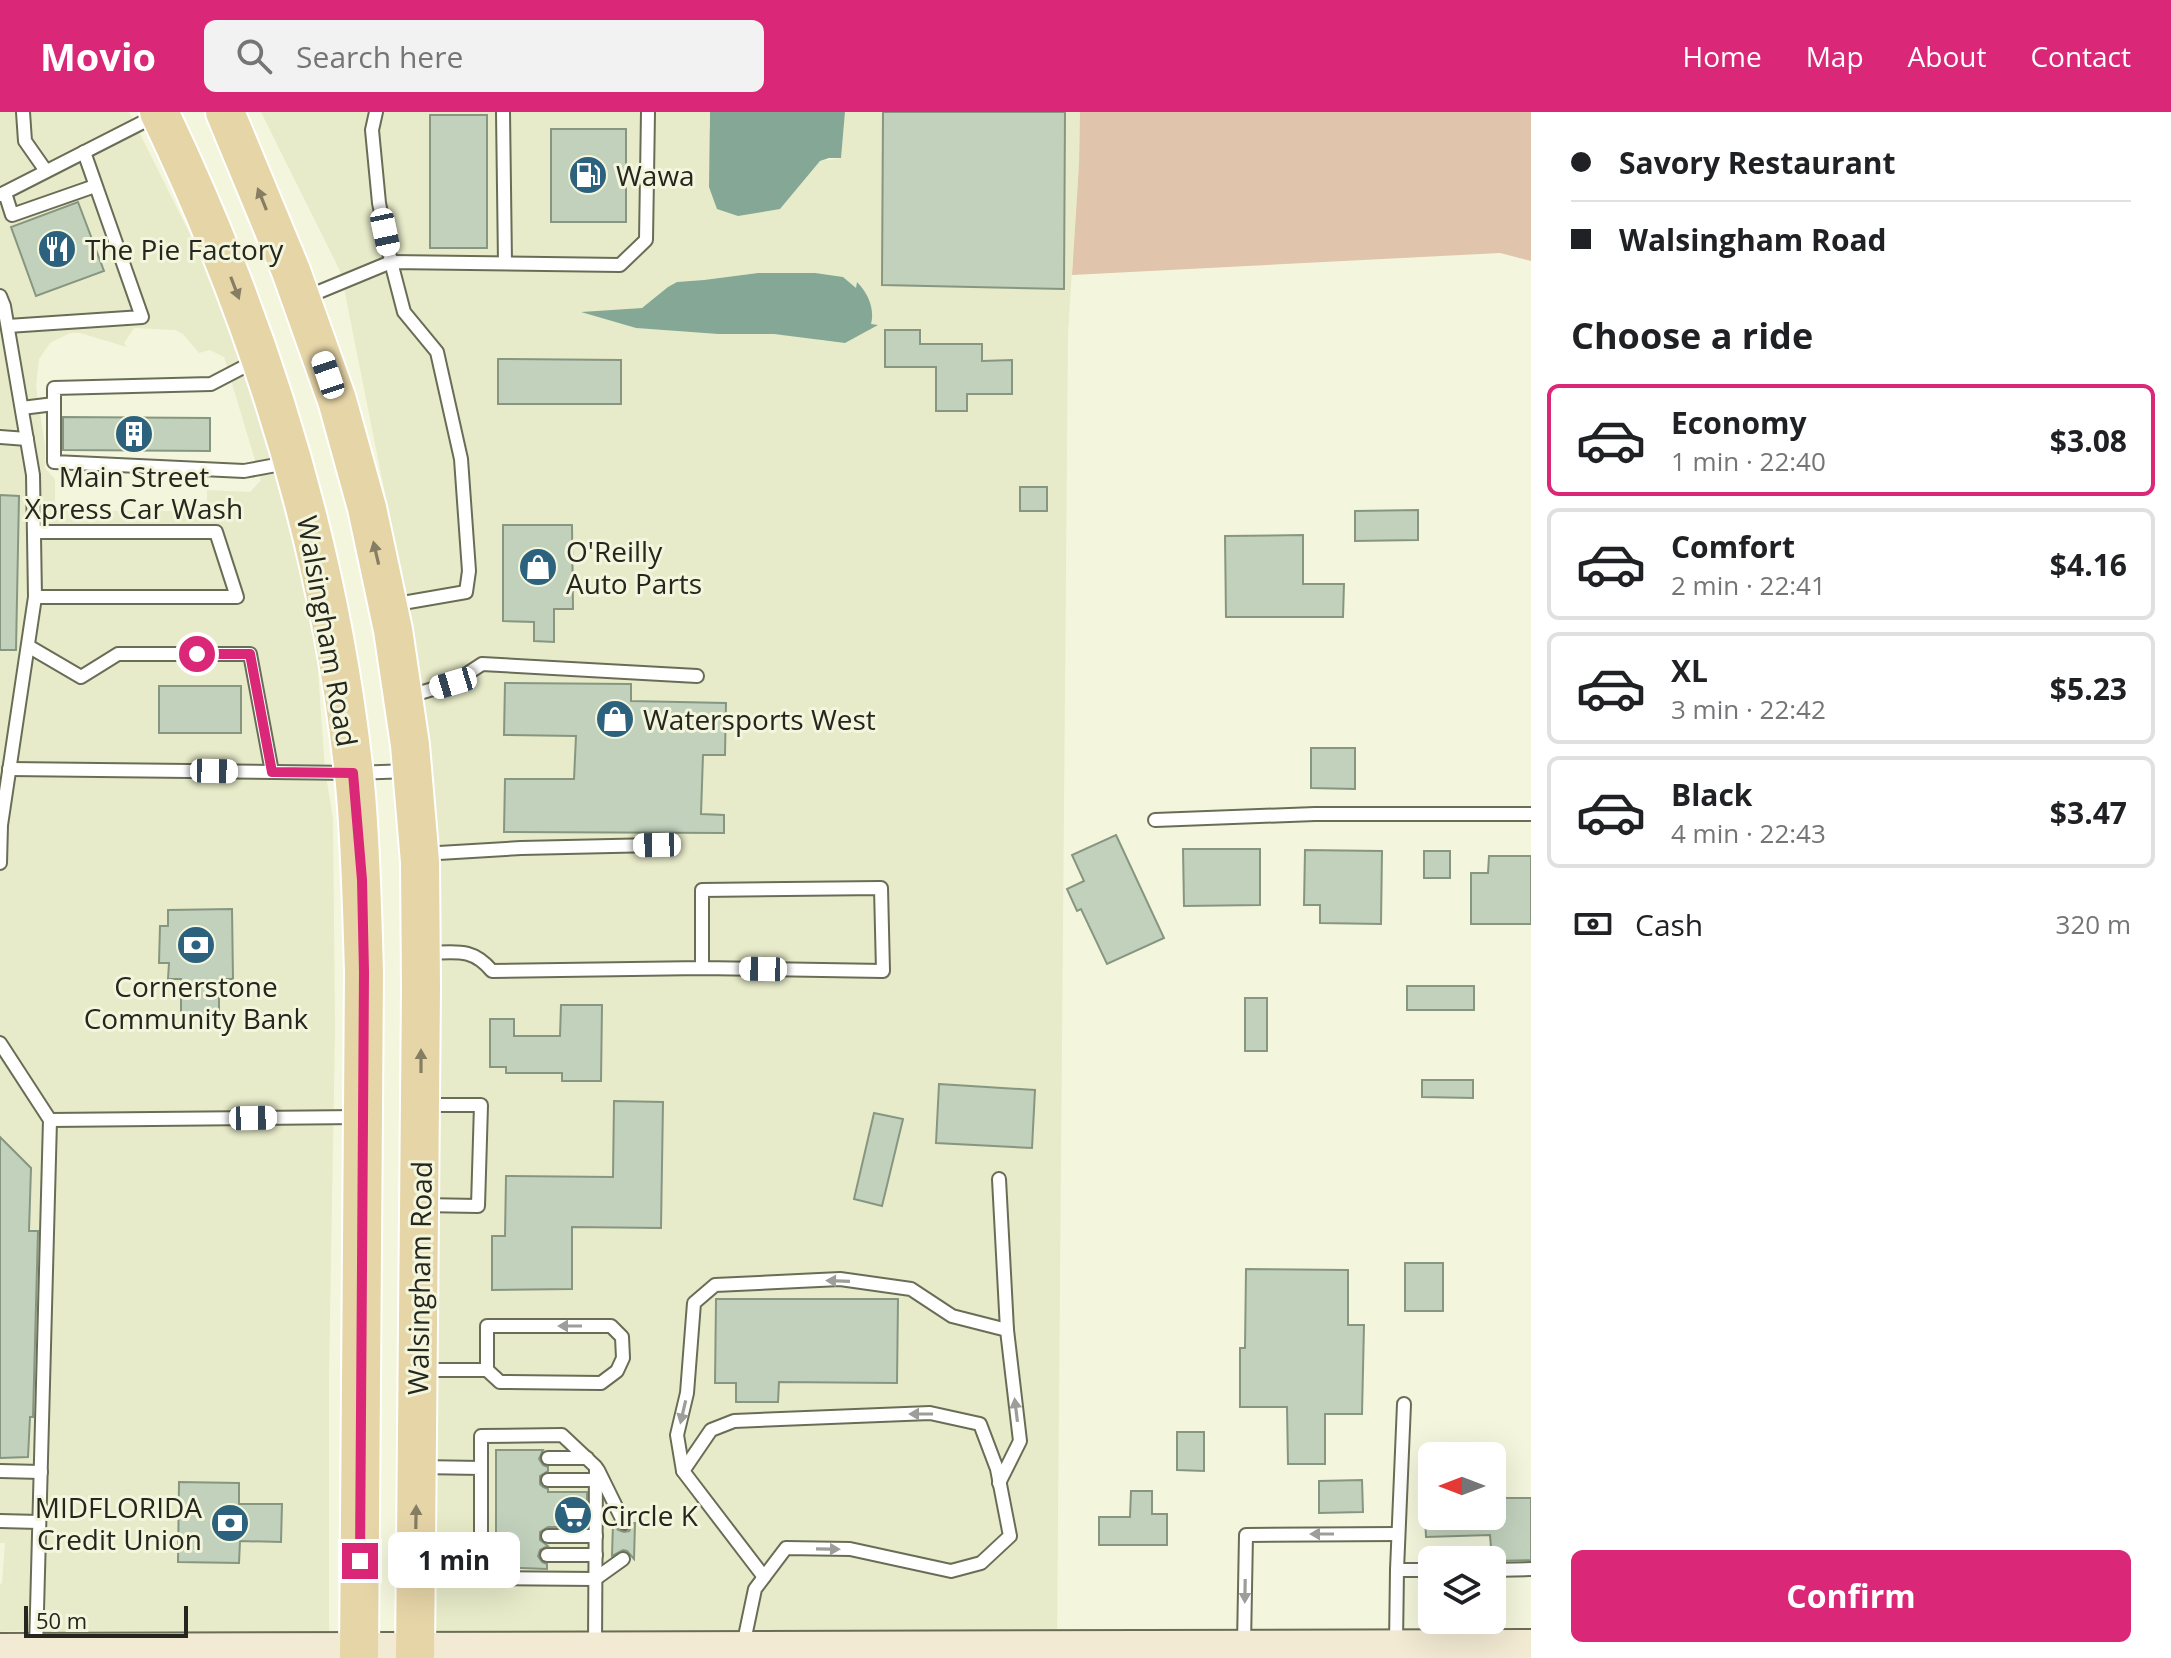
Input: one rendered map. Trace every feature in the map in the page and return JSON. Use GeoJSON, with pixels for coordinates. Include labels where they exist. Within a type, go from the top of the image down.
{"type":"FeatureCollection","features":[{"type":"Feature","properties":{"kind":"main road","name":"Walsingham Road"},"geometry":{"type":"LineString","coordinates":[[161,112],[212,229],[260,358],[294,462],[323,578],[339,665],[353,773],[362,880],[359,1654]]}},
{"type":"Feature","properties":{"kind":"main road","name":"Walsingham Road"},"geometry":{"type":"LineString","coordinates":[[225,112],[302,300],[337,400],[367,508],[388,606],[412,771],[419,854],[421,953],[415,1655]]}},
{"type":"Feature","properties":{"kind":"street"},"geometry":{"type":"LineString","coordinates":[[0,1651],[54,1654],[415,1655],[742,1650],[846,1654],[1244,1647],[1531,1647]]}},
{"type":"Feature","properties":{"kind":"lane"},"geometry":{"type":"LineString","coordinates":[[23,112],[25,141],[46,171]]}},
{"type":"Feature","properties":{"kind":"lane"},"geometry":{"type":"LineString","coordinates":[[95,186],[12,215],[2,194],[161,112]]}},
{"type":"Feature","properties":{"kind":"lane"},"geometry":{"type":"LineString","coordinates":[[376,112],[372,130],[379,203],[404,312],[437,352],[461,459],[469,571],[466,592],[388,606]]}},
{"type":"Feature","properties":{"kind":"lane"},"geometry":{"type":"LineString","coordinates":[[503,112],[505,263]]}},
{"type":"Feature","properties":{"kind":"lane"},"geometry":{"type":"LineString","coordinates":[[302,300],[391,262],[620,265],[646,240],[648,112]]}},
{"type":"Feature","properties":{"kind":"lane"},"geometry":{"type":"LineString","coordinates":[[8,326],[142,317],[84,152]]}},
{"type":"Feature","properties":{"kind":"lane"},"geometry":{"type":"LineString","coordinates":[[0,296],[8,326],[33,475],[35,597],[1,825],[0,863]]}},
{"type":"Feature","properties":{"kind":"lane"},"geometry":{"type":"LineString","coordinates":[[260,358],[211,384],[54,388],[54,462],[244,471],[294,462]]}},
{"type":"Feature","properties":{"kind":"lane"},"geometry":{"type":"LineString","coordinates":[[22,408],[54,404]]}},
{"type":"Feature","properties":{"kind":"lane"},"geometry":{"type":"LineString","coordinates":[[0,437],[27,439]]}},
{"type":"Feature","properties":{"kind":"lane"},"geometry":{"type":"LineString","coordinates":[[34,532],[216,532],[237,597],[35,597]]}},
{"type":"Feature","properties":{"kind":"lane"},"geometry":{"type":"LineString","coordinates":[[28,646],[81,677],[118,654],[250,654],[272,772]]}},
{"type":"Feature","properties":{"kind":"lane"},"geometry":{"type":"LineString","coordinates":[[403,698],[453,683],[482,664],[697,676]]}},
{"type":"Feature","properties":{"kind":"lane"},"geometry":{"type":"LineString","coordinates":[[9,769],[412,771]]}},
{"type":"Feature","properties":{"kind":"lane"},"geometry":{"type":"LineString","coordinates":[[1155,820],[1315,814],[1531,814]]}},
{"type":"Feature","properties":{"kind":"lane"},"geometry":{"type":"LineString","coordinates":[[419,854],[657,845]]}},
{"type":"Feature","properties":{"kind":"lane"},"geometry":{"type":"LineString","coordinates":[[421,953],[470,953],[492,971],[702,968],[883,971],[881,888],[702,890],[702,968]]}},
{"type":"Feature","properties":{"kind":"lane"},"geometry":{"type":"LineString","coordinates":[[0,1043],[50,1120],[39,1522],[54,1654]]}},
{"type":"Feature","properties":{"kind":"lane"},"geometry":{"type":"LineString","coordinates":[[419,1205],[478,1206],[481,1105],[421,1105]]}},
{"type":"Feature","properties":{"kind":"lane"},"geometry":{"type":"LineString","coordinates":[[50,1120],[363,1116]]}},
{"type":"Feature","properties":{"kind":"lane"},"geometry":{"type":"LineString","coordinates":[[999,1179],[1007,1330],[1020,1441],[999,1483]]}},
{"type":"Feature","properties":{"kind":"lane"},"geometry":{"type":"LineString","coordinates":[[764,1577],[683,1471],[677,1435],[687,1393],[694,1303],[715,1285],[840,1279],[911,1289],[952,1316],[1007,1330]]}},
{"type":"Feature","properties":{"kind":"lane"},"geometry":{"type":"LineString","coordinates":[[418,1370],[487,1370],[500,1382],[601,1383],[617,1371],[623,1358],[622,1337],[611,1326],[487,1326],[487,1370]]}},
{"type":"Feature","properties":{"kind":"lane"},"geometry":{"type":"LineString","coordinates":[[1396,1647],[1404,1404]]}},
{"type":"Feature","properties":{"kind":"lane"},"geometry":{"type":"LineString","coordinates":[[683,1471],[711,1430],[734,1421],[930,1413],[980,1424],[997,1469],[1010,1536],[981,1563],[951,1571],[850,1549],[786,1548],[755,1589],[742,1650]]}},
{"type":"Feature","properties":{"kind":"lane"},"geometry":{"type":"LineString","coordinates":[[623,1559],[595,1579],[493,1578],[481,1562],[481,1436],[562,1435],[593,1468],[624,1523]]}},
{"type":"Feature","properties":{"kind":"lane"},"geometry":{"type":"LineString","coordinates":[[417,1467],[481,1468],[497,1458]]}},
{"type":"Feature","properties":{"kind":"lane"},"geometry":{"type":"LineString","coordinates":[[548,1458],[593,1468]]}},
{"type":"Feature","properties":{"kind":"lane"},"geometry":{"type":"LineString","coordinates":[[481,1468],[497,1479]]}},
{"type":"Feature","properties":{"kind":"lane"},"geometry":{"type":"LineString","coordinates":[[548,1480],[593,1468]]}},
{"type":"Feature","properties":{"kind":"lane"},"geometry":{"type":"LineString","coordinates":[[573,1653],[595,1579],[593,1468]]}},
{"type":"Feature","properties":{"kind":"lane"},"geometry":{"type":"LineString","coordinates":[[0,1471],[41,1472]]}},
{"type":"Feature","properties":{"kind":"lane"},"geometry":{"type":"LineString","coordinates":[[0,1521],[39,1522]]}},
{"type":"Feature","properties":{"kind":"lane"},"geometry":{"type":"LineString","coordinates":[[1244,1647],[1246,1535],[1398,1534]]}},
{"type":"Feature","properties":{"kind":"lane"},"geometry":{"type":"LineString","coordinates":[[481,1536],[496,1536]]}},
{"type":"Feature","properties":{"kind":"lane"},"geometry":{"type":"LineString","coordinates":[[548,1536],[596,1536]]}},
{"type":"Feature","properties":{"kind":"lane"},"geometry":{"type":"LineString","coordinates":[[481,1555],[496,1555]]}},
{"type":"Feature","properties":{"kind":"lane"},"geometry":{"type":"LineString","coordinates":[[547,1555],[596,1555]]}},
{"type":"Feature","properties":{"kind":"lane"},"geometry":{"type":"LineString","coordinates":[[1506,1570],[1531,1569]]}},
{"type":"Feature","properties":{"kind":"lane"},"geometry":{"type":"LineString","coordinates":[[1397,1570],[1418,1570]]}},
{"type":"Feature","properties":{"kind":"shaded area"},"geometry":{"type":"Polygon","coordinates":[[[0,112],[129,112],[223,300],[258,411],[316,642],[325,770],[333,819],[335,1030],[329,1373],[329,1639],[56,1640],[55,1628],[0,1632],[0,1584],[5,1543],[0,1543],[0,112]],[[134,328],[124,343],[127,347],[70,333],[50,343],[39,359],[36,386],[45,446],[45,468],[55,479],[55,502],[66,511],[196,511],[207,502],[207,490],[250,492],[261,480],[224,357],[210,350],[199,353],[183,334],[175,330],[134,328]]]}},
{"type":"Feature","properties":{"kind":"shaded area"},"geometry":{"type":"Polygon","coordinates":[[[261,112],[710,112],[709,128],[780,209],[820,161],[841,158],[845,112],[1080,112],[1068,333],[1057,1637],[432,1640],[419,721],[415,645],[341,273],[261,112]],[[758,273],[677,282],[642,308],[585,312],[636,328],[718,334],[774,334],[824,341],[876,325],[871,325],[857,289],[758,273]]]}},
{"type":"Feature","properties":{"kind":"shaded area"},"geometry":{"type":"Polygon","coordinates":[[[710,112],[845,112],[841,158],[820,161],[780,209],[738,216],[717,209],[709,187],[710,112]]]}},
{"type":"Feature","properties":{"kind":"shaded area"},"geometry":{"type":"Polygon","coordinates":[[[1080,112],[1531,112],[1531,261],[1500,253],[1072,275],[1080,112]]]}},
{"type":"Feature","properties":{"kind":"shaded area"},"geometry":{"type":"Polygon","coordinates":[[[758,273],[815,273],[843,277],[856,288],[857,282],[870,302],[871,324],[878,325],[845,343],[774,334],[718,334],[636,328],[581,312],[642,308],[677,282],[758,273]]]}},
{"type":"Feature","properties":{"kind":"building"},"geometry":{"type":"Polygon","coordinates":[[[883,112],[1065,112],[1064,289],[882,285],[883,112]]]}},
{"type":"Feature","properties":{"kind":"building"},"geometry":{"type":"Polygon","coordinates":[[[430,115],[487,115],[487,248],[430,248],[430,115]]]}},
{"type":"Feature","properties":{"kind":"building","name":"Wawa"},"geometry":{"type":"Polygon","coordinates":[[[551,129],[626,129],[626,222],[551,222],[551,129]]]}},
{"type":"Feature","properties":{"kind":"building","name":"The Pie Factory"},"geometry":{"type":"Polygon","coordinates":[[[78,202],[104,271],[36,296],[11,227],[78,202]]]}},
{"type":"Feature","properties":{"kind":"building"},"geometry":{"type":"Polygon","coordinates":[[[885,330],[920,330],[920,344],[982,344],[982,361],[1012,360],[1012,394],[967,394],[967,411],[936,411],[936,367],[885,367],[885,330]]]}},
{"type":"Feature","properties":{"kind":"building"},"geometry":{"type":"Polygon","coordinates":[[[498,359],[621,360],[621,404],[498,404],[498,359]]]}},
{"type":"Feature","properties":{"kind":"building","name":"Main Street Xpress Car Wash"},"geometry":{"type":"Polygon","coordinates":[[[63,417],[210,418],[210,451],[63,450],[63,417]]]}},
{"type":"Feature","properties":{"kind":"building"},"geometry":{"type":"Polygon","coordinates":[[[1020,487],[1047,487],[1047,511],[1020,511],[1020,487]]]}},
{"type":"Feature","properties":{"kind":"building"},"geometry":{"type":"Polygon","coordinates":[[[0,495],[19,496],[16,650],[0,650],[0,495]]]}},
{"type":"Feature","properties":{"kind":"building"},"geometry":{"type":"Polygon","coordinates":[[[1418,510],[1418,540],[1355,541],[1355,511],[1418,510]]]}},
{"type":"Feature","properties":{"kind":"building","name":"O'Reilly Auto Parts"},"geometry":{"type":"Polygon","coordinates":[[[503,525],[572,525],[573,609],[554,609],[554,642],[534,641],[534,622],[503,621],[503,525]]]}},
{"type":"Feature","properties":{"kind":"building"},"geometry":{"type":"Polygon","coordinates":[[[1303,535],[1303,584],[1344,584],[1343,617],[1226,617],[1225,536],[1303,535]]]}},
{"type":"Feature","properties":{"kind":"building"},"geometry":{"type":"Polygon","coordinates":[[[505,683],[631,684],[631,701],[726,703],[725,755],[703,755],[701,814],[724,815],[724,833],[504,832],[505,779],[574,779],[576,736],[504,735],[505,683]]]}},
{"type":"Feature","properties":{"kind":"building"},"geometry":{"type":"Polygon","coordinates":[[[159,686],[241,686],[241,733],[159,733],[159,686]]]}},
{"type":"Feature","properties":{"kind":"building"},"geometry":{"type":"Polygon","coordinates":[[[1311,748],[1355,748],[1355,789],[1311,788],[1311,748]]]}},
{"type":"Feature","properties":{"kind":"building"},"geometry":{"type":"Polygon","coordinates":[[[1116,835],[1164,938],[1107,964],[1081,909],[1077,911],[1067,889],[1084,881],[1072,855],[1116,835]]]}},
{"type":"Feature","properties":{"kind":"building"},"geometry":{"type":"Polygon","coordinates":[[[1183,849],[1260,849],[1260,905],[1184,906],[1183,849]]]}},
{"type":"Feature","properties":{"kind":"building"},"geometry":{"type":"Polygon","coordinates":[[[1305,850],[1382,851],[1381,924],[1320,923],[1320,905],[1304,905],[1305,850]]]}},
{"type":"Feature","properties":{"kind":"building"},"geometry":{"type":"Polygon","coordinates":[[[1424,851],[1450,851],[1450,878],[1424,878],[1424,851]]]}},
{"type":"Feature","properties":{"kind":"building"},"geometry":{"type":"Polygon","coordinates":[[[1489,856],[1531,856],[1531,924],[1471,924],[1471,873],[1488,873],[1489,856]]]}},
{"type":"Feature","properties":{"kind":"building","name":"Cornerstone Community Bank"},"geometry":{"type":"Polygon","coordinates":[[[232,909],[233,979],[219,979],[219,1015],[181,1015],[181,979],[168,979],[169,963],[159,963],[160,926],[168,926],[168,910],[232,909]]]}},
{"type":"Feature","properties":{"kind":"building"},"geometry":{"type":"Polygon","coordinates":[[[1407,986],[1474,986],[1474,1010],[1407,1010],[1407,986]]]}},
{"type":"Feature","properties":{"kind":"building"},"geometry":{"type":"Polygon","coordinates":[[[1245,998],[1267,998],[1267,1051],[1245,1051],[1245,998]]]}},
{"type":"Feature","properties":{"kind":"building"},"geometry":{"type":"Polygon","coordinates":[[[561,1005],[602,1005],[601,1081],[562,1081],[562,1073],[506,1073],[506,1067],[490,1067],[490,1019],[514,1019],[514,1036],[560,1036],[561,1005]]]}},
{"type":"Feature","properties":{"kind":"building"},"geometry":{"type":"Polygon","coordinates":[[[1422,1080],[1473,1080],[1473,1098],[1422,1097],[1422,1080]]]}},
{"type":"Feature","properties":{"kind":"building"},"geometry":{"type":"Polygon","coordinates":[[[939,1084],[1035,1090],[1032,1148],[936,1143],[939,1084]]]}},
{"type":"Feature","properties":{"kind":"building"},"geometry":{"type":"Polygon","coordinates":[[[614,1101],[663,1102],[661,1228],[572,1227],[572,1289],[492,1290],[492,1236],[505,1236],[506,1176],[613,1177],[614,1101]]]}},
{"type":"Feature","properties":{"kind":"building"},"geometry":{"type":"Polygon","coordinates":[[[874,1113],[903,1119],[882,1206],[854,1199],[874,1113]]]}},
{"type":"Feature","properties":{"kind":"building"},"geometry":{"type":"Polygon","coordinates":[[[0,1137],[31,1168],[29,1231],[38,1231],[33,1417],[30,1417],[28,1457],[0,1458],[0,1137]]]}},
{"type":"Feature","properties":{"kind":"building"},"geometry":{"type":"Polygon","coordinates":[[[1405,1263],[1443,1263],[1443,1311],[1405,1311],[1405,1263]]]}},
{"type":"Feature","properties":{"kind":"building"},"geometry":{"type":"Polygon","coordinates":[[[1246,1269],[1348,1270],[1348,1325],[1364,1325],[1362,1414],[1325,1414],[1325,1464],[1288,1464],[1287,1407],[1240,1407],[1240,1348],[1245,1348],[1246,1269]]]}},
{"type":"Feature","properties":{"kind":"building"},"geometry":{"type":"Polygon","coordinates":[[[716,1299],[898,1299],[897,1383],[779,1382],[778,1402],[736,1402],[736,1383],[715,1383],[716,1299]]]}},
{"type":"Feature","properties":{"kind":"building"},"geometry":{"type":"Polygon","coordinates":[[[1177,1432],[1204,1432],[1204,1471],[1177,1470],[1177,1432]]]}},
{"type":"Feature","properties":{"kind":"building"},"geometry":{"type":"Polygon","coordinates":[[[496,1450],[543,1450],[539,1459],[548,1471],[540,1476],[540,1484],[548,1492],[587,1492],[587,1527],[548,1527],[540,1532],[540,1540],[548,1546],[540,1550],[538,1556],[547,1564],[547,1569],[496,1567],[496,1450]]]}},
{"type":"Feature","properties":{"kind":"building"},"geometry":{"type":"Polygon","coordinates":[[[1362,1480],[1363,1512],[1319,1513],[1319,1481],[1362,1480]]]}},
{"type":"Feature","properties":{"kind":"building","name":"MIDFLORIDA Credit Union"},"geometry":{"type":"Polygon","coordinates":[[[179,1482],[239,1483],[239,1504],[282,1504],[281,1542],[240,1541],[239,1563],[178,1562],[179,1482]]]}},
{"type":"Feature","properties":{"kind":"building"},"geometry":{"type":"Polygon","coordinates":[[[1131,1491],[1152,1491],[1152,1514],[1167,1514],[1167,1545],[1099,1545],[1099,1517],[1130,1517],[1131,1491]]]}},
{"type":"Feature","properties":{"kind":"building"},"geometry":{"type":"Polygon","coordinates":[[[1506,1498],[1531,1498],[1531,1560],[1506,1561],[1506,1546],[1491,1546],[1490,1535],[1426,1537],[1426,1530],[1506,1530],[1506,1498]]]}},
{"type":"Feature","properties":{"kind":"building"},"geometry":{"type":"Polygon","coordinates":[[[613,1523],[624,1532],[635,1523],[634,1559],[623,1550],[612,1556],[613,1523]]]}},
{"type":"Feature","properties":{"kind":"place","name":"Wawa"},"geometry":{"type":"Point","coordinates":[588,175]}},
{"type":"Feature","properties":{"kind":"place","name":"The Pie Factory"},"geometry":{"type":"Point","coordinates":[57,249]}},
{"type":"Feature","properties":{"kind":"place","name":"Main Street Xpress Car Wash"},"geometry":{"type":"Point","coordinates":[134,434]}},
{"type":"Feature","properties":{"kind":"place","name":"O'Reilly Auto Parts"},"geometry":{"type":"Point","coordinates":[538,567]}},
{"type":"Feature","properties":{"kind":"place","name":"Watersports West"},"geometry":{"type":"Point","coordinates":[615,719]}},
{"type":"Feature","properties":{"kind":"place","name":"Cornerstone Community Bank"},"geometry":{"type":"Point","coordinates":[196,945]}},
{"type":"Feature","properties":{"kind":"place","name":"Circle K"},"geometry":{"type":"Point","coordinates":[573,1515]}},
{"type":"Feature","properties":{"kind":"place","name":"MIDFLORIDA Credit Union"},"geometry":{"type":"Point","coordinates":[230,1523]}},
{"type":"Feature","properties":{"kind":"route"},"geometry":{"type":"LineString","coordinates":[[197,654],[250,654],[272,772],[353,773],[355,783],[364,972],[360,1561]]}}]}
